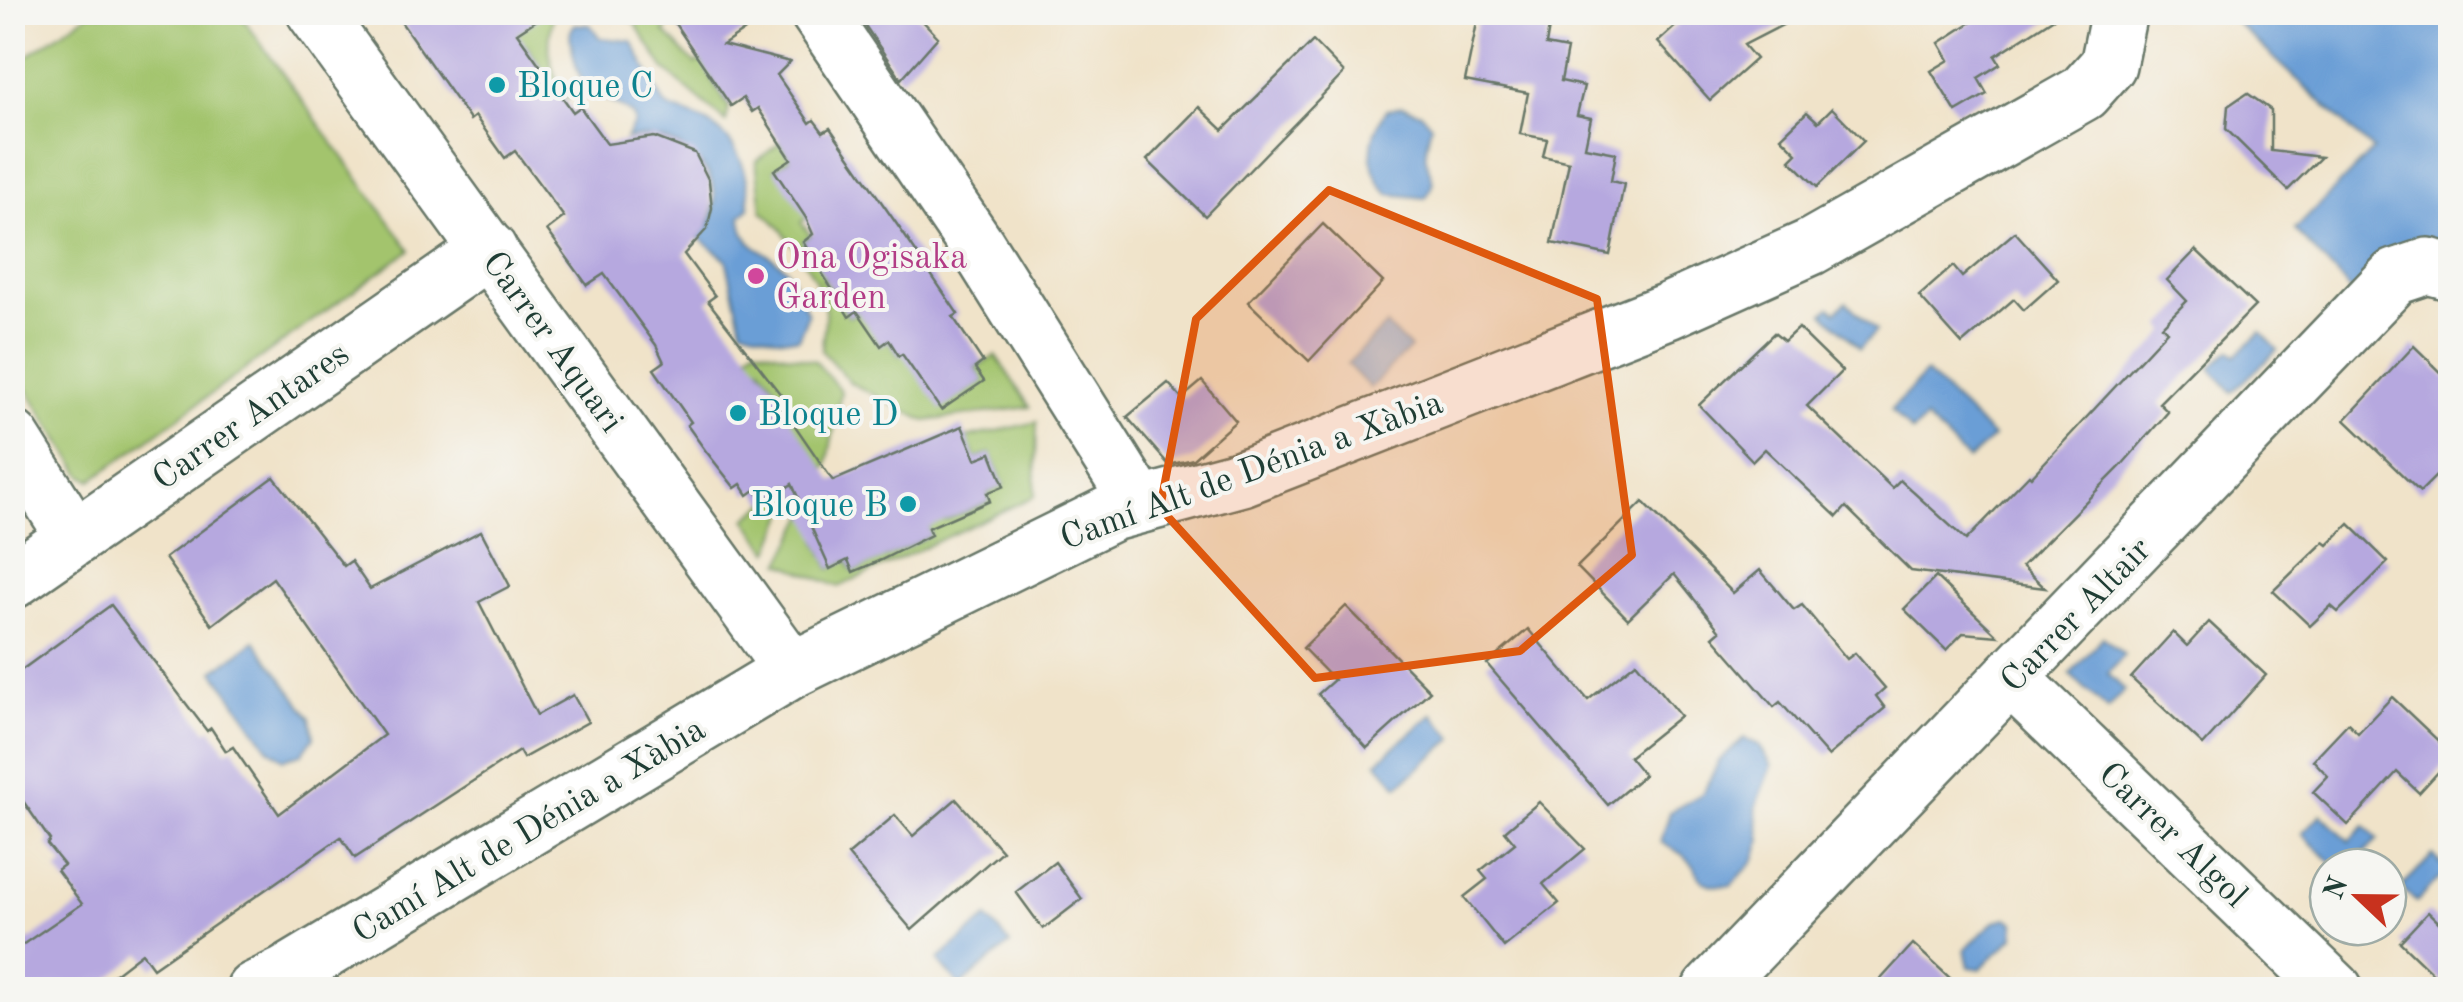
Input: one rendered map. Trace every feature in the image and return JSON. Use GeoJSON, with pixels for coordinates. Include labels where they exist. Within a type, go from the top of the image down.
{"type":"FeatureCollection","features":[{"type":"Feature","properties":{"kind":"street","name":"Carrer Aquari"},"geometry":{"type":"LineString","coordinates":[[315,12],[792,670]]}},
{"type":"Feature","properties":{"kind":"street"},"geometry":{"type":"LineString","coordinates":[[818,12],[978,247],[1140,505]]}},
{"type":"Feature","properties":{"kind":"street","name":"Camí Alt de Dénia a Xàbia"},"geometry":{"type":"LineString","coordinates":[[281,985],[792,670],[1112,514],[1242,478],[1668,310],[1811,247],[2090,87],[2108,65],[2119,12]]}},
{"type":"Feature","properties":{"kind":"street","name":"Carrer Antares"},"geometry":{"type":"LineString","coordinates":[[12,582],[488,250]]}},
{"type":"Feature","properties":{"kind":"street","name":"Carrer Altair"},"geometry":{"type":"LineString","coordinates":[[1710,990],[2012,680],[2395,277],[2428,266],[2450,272]]}},
{"type":"Feature","properties":{"kind":"street"},"geometry":{"type":"LineString","coordinates":[[12,438],[74,536]]}},
{"type":"Feature","properties":{"kind":"street","name":"Carrer Algol"},"geometry":{"type":"LineString","coordinates":[[2012,680],[2335,990]]}},
{"type":"Feature","properties":{"kind":"highlighted area"},"geometry":{"type":"Polygon","coordinates":[[[1329,190],[1597,299],[1632,555],[1520,651],[1315,678],[1160,508],[1196,319],[1329,190]]]}},
{"type":"Feature","properties":{"kind":"green space"},"geometry":{"type":"Polygon","coordinates":[[[90,13],[239,13],[410,250],[92,480],[83,476],[13,368],[13,66],[90,13]]]}},
{"type":"Feature","properties":{"kind":"green space"},"geometry":{"type":"Polygon","coordinates":[[[509,13],[550,13],[553,17],[550,60],[570,97],[548,113],[532,75],[542,68],[526,45],[521,48],[509,13]]]}},
{"type":"Feature","properties":{"kind":"green space"},"geometry":{"type":"Polygon","coordinates":[[[613,13],[643,13],[647,18],[661,13],[670,26],[664,31],[695,64],[712,54],[723,71],[711,79],[729,107],[726,122],[665,70],[634,22],[613,13]]]}},
{"type":"Feature","properties":{"kind":"green space"},"geometry":{"type":"Polygon","coordinates":[[[781,142],[791,159],[775,170],[818,210],[801,222],[811,236],[803,242],[820,266],[833,271],[823,279],[849,317],[863,307],[880,345],[889,340],[899,356],[913,346],[965,393],[983,381],[975,368],[996,356],[1030,407],[925,421],[851,383],[822,351],[825,311],[818,286],[791,243],[762,211],[756,161],[781,142]]]}},
{"type":"Feature","properties":{"kind":"green space"},"geometry":{"type":"Polygon","coordinates":[[[755,347],[815,361],[841,391],[827,466],[787,509],[770,552],[746,519],[792,483],[775,407],[785,400],[760,366],[750,372],[747,355],[755,347]]]}},
{"type":"Feature","properties":{"kind":"green space"},"geometry":{"type":"Polygon","coordinates":[[[1037,422],[1035,496],[839,587],[781,563],[812,502],[831,534],[817,540],[830,569],[847,560],[853,572],[931,536],[925,522],[947,520],[989,502],[987,493],[1004,485],[991,453],[976,459],[966,438],[1037,422]]]}},
{"type":"Feature","properties":{"kind":"water"},"geometry":{"type":"Polygon","coordinates":[[[2226,13],[2435,13],[2450,29],[2450,250],[2355,295],[2295,230],[2373,150],[2226,13]]]}},
{"type":"Feature","properties":{"kind":"water"},"geometry":{"type":"Polygon","coordinates":[[[575,24],[590,25],[600,38],[632,41],[665,105],[709,124],[730,142],[747,179],[749,208],[741,216],[746,236],[786,269],[808,314],[798,339],[777,338],[742,328],[726,259],[699,238],[711,218],[715,199],[711,180],[702,164],[669,142],[648,137],[626,139],[635,122],[633,115],[591,90],[580,76],[570,38],[575,24]]]}},
{"type":"Feature","properties":{"kind":"water"},"geometry":{"type":"Polygon","coordinates":[[[1402,106],[1421,113],[1431,125],[1426,155],[1433,183],[1425,198],[1389,194],[1372,164],[1372,142],[1380,121],[1386,110],[1402,106]]]}},
{"type":"Feature","properties":{"kind":"water"},"geometry":{"type":"Polygon","coordinates":[[[1846,302],[1876,331],[1860,348],[1824,313],[1830,307],[1836,312],[1846,302]]]}},
{"type":"Feature","properties":{"kind":"water"},"geometry":{"type":"Polygon","coordinates":[[[1386,325],[1410,348],[1370,388],[1347,364],[1386,325]]]}},
{"type":"Feature","properties":{"kind":"water"},"geometry":{"type":"Polygon","coordinates":[[[2261,332],[2278,350],[2232,392],[2211,368],[2230,350],[2236,356],[2261,332]]]}},
{"type":"Feature","properties":{"kind":"water"},"geometry":{"type":"Polygon","coordinates":[[[1926,373],[1993,437],[1968,460],[1926,419],[1912,432],[1891,410],[1926,373]]]}},
{"type":"Feature","properties":{"kind":"water"},"geometry":{"type":"Polygon","coordinates":[[[2103,637],[2124,655],[2108,674],[2125,690],[2108,709],[2070,675],[2103,637]]]}},
{"type":"Feature","properties":{"kind":"water"},"geometry":{"type":"Polygon","coordinates":[[[255,641],[311,718],[314,737],[302,754],[284,759],[269,749],[214,671],[255,641]]]}},
{"type":"Feature","properties":{"kind":"water"},"geometry":{"type":"Polygon","coordinates":[[[1433,714],[1454,738],[1398,786],[1377,762],[1433,714]]]}},
{"type":"Feature","properties":{"kind":"water"},"geometry":{"type":"Polygon","coordinates":[[[1744,738],[1759,745],[1772,766],[1756,807],[1761,841],[1755,859],[1731,886],[1718,886],[1703,881],[1684,856],[1661,842],[1670,812],[1703,793],[1719,761],[1744,738]]]}},
{"type":"Feature","properties":{"kind":"water"},"geometry":{"type":"Polygon","coordinates":[[[2321,814],[2349,841],[2365,826],[2378,839],[2370,847],[2315,847],[2302,834],[2321,814]]]}},
{"type":"Feature","properties":{"kind":"water"},"geometry":{"type":"Polygon","coordinates":[[[2433,855],[2448,870],[2416,902],[2408,894],[2408,880],[2433,855]]]}},
{"type":"Feature","properties":{"kind":"water"},"geometry":{"type":"Polygon","coordinates":[[[987,918],[1010,944],[960,986],[938,960],[987,918]]]}},
{"type":"Feature","properties":{"kind":"water"},"geometry":{"type":"Polygon","coordinates":[[[2007,918],[2014,922],[2015,936],[1980,969],[1969,967],[1965,950],[1995,921],[2007,918]]]}},
{"type":"Feature","properties":{"kind":"building"},"geometry":{"type":"Polygon","coordinates":[[[394,12],[549,12],[517,33],[573,112],[580,107],[607,144],[654,137],[695,153],[709,181],[712,208],[707,229],[684,254],[715,296],[708,301],[785,400],[780,404],[833,481],[962,426],[976,459],[991,453],[1004,486],[987,493],[990,501],[928,528],[931,535],[881,560],[853,572],[848,560],[830,569],[792,484],[765,503],[755,490],[748,495],[741,484],[735,488],[705,450],[687,425],[691,422],[654,369],[664,362],[656,345],[604,274],[587,285],[547,230],[564,217],[515,151],[505,158],[475,116],[470,120],[394,12]]]}},
{"type":"Feature","properties":{"kind":"building"},"geometry":{"type":"Polygon","coordinates":[[[667,12],[772,12],[723,45],[790,62],[777,75],[810,123],[814,120],[823,132],[830,128],[958,314],[953,317],[983,362],[975,368],[984,381],[941,410],[889,340],[881,346],[857,311],[849,317],[803,242],[813,234],[774,170],[791,159],[758,108],[752,112],[743,98],[731,106],[667,12]]]}},
{"type":"Feature","properties":{"kind":"building"},"geometry":{"type":"Polygon","coordinates":[[[856,12],[914,12],[938,37],[901,79],[856,12]]]}},
{"type":"Feature","properties":{"kind":"building"},"geometry":{"type":"Polygon","coordinates":[[[1691,12],[1808,12],[1744,45],[1756,59],[1710,100],[1658,42],[1691,12]]]}},
{"type":"Feature","properties":{"kind":"building"},"geometry":{"type":"Polygon","coordinates":[[[1987,12],[2063,12],[1995,56],[2000,64],[1978,78],[1987,94],[1956,112],[1931,71],[1949,60],[1939,43],[1987,12]]]}},
{"type":"Feature","properties":{"kind":"building"},"geometry":{"type":"Polygon","coordinates":[[[1479,13],[1549,27],[1546,45],[1567,49],[1561,81],[1584,86],[1577,115],[1591,118],[1585,147],[1616,153],[1611,181],[1624,184],[1610,255],[1552,243],[1569,162],[1543,156],[1547,139],[1520,134],[1528,93],[1465,81],[1479,13]]]}},
{"type":"Feature","properties":{"kind":"building"},"geometry":{"type":"Polygon","coordinates":[[[1313,41],[1344,73],[1205,216],[1147,160],[1199,107],[1223,130],[1313,41]]]}},
{"type":"Feature","properties":{"kind":"building"},"geometry":{"type":"Polygon","coordinates":[[[2247,93],[2271,110],[2271,151],[2321,157],[2288,190],[2226,129],[2228,106],[2247,93]]]}},
{"type":"Feature","properties":{"kind":"building"},"geometry":{"type":"Polygon","coordinates":[[[1832,108],[1864,141],[1817,187],[1790,160],[1797,153],[1781,137],[1807,112],[1818,122],[1832,108]]]}},
{"type":"Feature","properties":{"kind":"building"},"geometry":{"type":"Polygon","coordinates":[[[1323,224],[1383,282],[1309,361],[1248,302],[1323,224]]]}},
{"type":"Feature","properties":{"kind":"building"},"geometry":{"type":"Polygon","coordinates":[[[2015,232],[2058,280],[2024,310],[2014,299],[1962,344],[1919,296],[1953,266],[1962,277],[2015,232]]]}},
{"type":"Feature","properties":{"kind":"building"},"geometry":{"type":"Polygon","coordinates":[[[2196,250],[2255,306],[2159,403],[2168,412],[2120,467],[2022,566],[2045,588],[1911,571],[1846,507],[1837,517],[1765,449],[1753,461],[1699,405],[1774,333],[1784,341],[1798,328],[1842,371],[1807,406],[1892,488],[1900,480],[1966,540],[2031,477],[2167,331],[2162,326],[2187,301],[2167,280],[2196,250]]]}},
{"type":"Feature","properties":{"kind":"building"},"geometry":{"type":"Polygon","coordinates":[[[2414,346],[2450,381],[2450,462],[2420,492],[2345,420],[2414,346]]]}},
{"type":"Feature","properties":{"kind":"building"},"geometry":{"type":"Polygon","coordinates":[[[1202,381],[1236,421],[1193,459],[1169,465],[1127,417],[1168,383],[1182,398],[1202,381]]]}},
{"type":"Feature","properties":{"kind":"building"},"geometry":{"type":"Polygon","coordinates":[[[274,477],[344,566],[351,561],[370,589],[481,531],[510,586],[479,602],[537,715],[573,695],[588,722],[523,758],[519,751],[355,858],[341,837],[153,968],[142,953],[94,990],[12,990],[12,952],[82,904],[57,870],[64,865],[47,844],[50,840],[12,785],[12,677],[111,605],[207,731],[211,728],[226,751],[233,747],[279,814],[384,735],[273,578],[212,625],[165,558],[274,477]]]}},
{"type":"Feature","properties":{"kind":"building"},"geometry":{"type":"Polygon","coordinates":[[[1643,502],[1733,593],[1760,570],[1794,610],[1802,605],[1847,659],[1855,653],[1885,688],[1876,696],[1885,708],[1828,756],[1780,702],[1774,707],[1713,637],[1720,631],[1674,574],[1628,619],[1577,567],[1643,502]]]}},
{"type":"Feature","properties":{"kind":"building"},"geometry":{"type":"Polygon","coordinates":[[[2349,524],[2388,562],[2338,612],[2331,606],[2310,626],[2273,591],[2324,542],[2328,545],[2349,524]]]}},
{"type":"Feature","properties":{"kind":"building"},"geometry":{"type":"Polygon","coordinates":[[[1936,577],[1998,636],[1963,633],[1946,650],[1904,609],[1936,577]]]}},
{"type":"Feature","properties":{"kind":"building"},"geometry":{"type":"Polygon","coordinates":[[[1346,606],[1430,691],[1367,748],[1318,694],[1334,680],[1303,648],[1346,606]]]}},
{"type":"Feature","properties":{"kind":"building"},"geometry":{"type":"Polygon","coordinates":[[[2209,622],[2266,675],[2203,745],[2131,678],[2173,632],[2187,646],[2209,622]]]}},
{"type":"Feature","properties":{"kind":"building"},"geometry":{"type":"Polygon","coordinates":[[[1528,629],[1588,700],[1636,662],[1680,716],[1629,757],[1644,775],[1608,805],[1487,664],[1528,629]]]}},
{"type":"Feature","properties":{"kind":"building"},"geometry":{"type":"Polygon","coordinates":[[[2392,697],[2450,752],[2450,759],[2419,793],[2397,772],[2348,825],[2313,792],[2328,776],[2313,760],[2348,723],[2358,733],[2392,697]]]}},
{"type":"Feature","properties":{"kind":"building"},"geometry":{"type":"Polygon","coordinates":[[[956,799],[1002,851],[912,930],[848,855],[895,815],[913,836],[956,799]]]}},
{"type":"Feature","properties":{"kind":"building"},"geometry":{"type":"Polygon","coordinates":[[[1539,802],[1585,849],[1543,884],[1559,903],[1504,947],[1464,897],[1487,879],[1480,871],[1515,843],[1505,831],[1539,802]]]}},
{"type":"Feature","properties":{"kind":"building"},"geometry":{"type":"Polygon","coordinates":[[[1055,862],[1082,899],[1043,929],[1016,892],[1055,862]]]}},
{"type":"Feature","properties":{"kind":"building"},"geometry":{"type":"Polygon","coordinates":[[[2428,912],[2450,933],[2450,990],[2405,947],[2408,933],[2428,912]]]}},
{"type":"Feature","properties":{"kind":"building"},"geometry":{"type":"Polygon","coordinates":[[[1913,944],[1963,990],[1871,990],[1913,944]]]}},
{"type":"Feature","properties":{"kind":"place","name":"Bloque C"},"geometry":{"type":"Point","coordinates":[497,85]}},
{"type":"Feature","properties":{"kind":"place","name":"Ona Ogisaka Garden"},"geometry":{"type":"Point","coordinates":[756,276]}},
{"type":"Feature","properties":{"kind":"place","name":"Bloque D"},"geometry":{"type":"Point","coordinates":[738,413]}},
{"type":"Feature","properties":{"kind":"place","name":"Bloque B"},"geometry":{"type":"Point","coordinates":[908,504]}}]}
